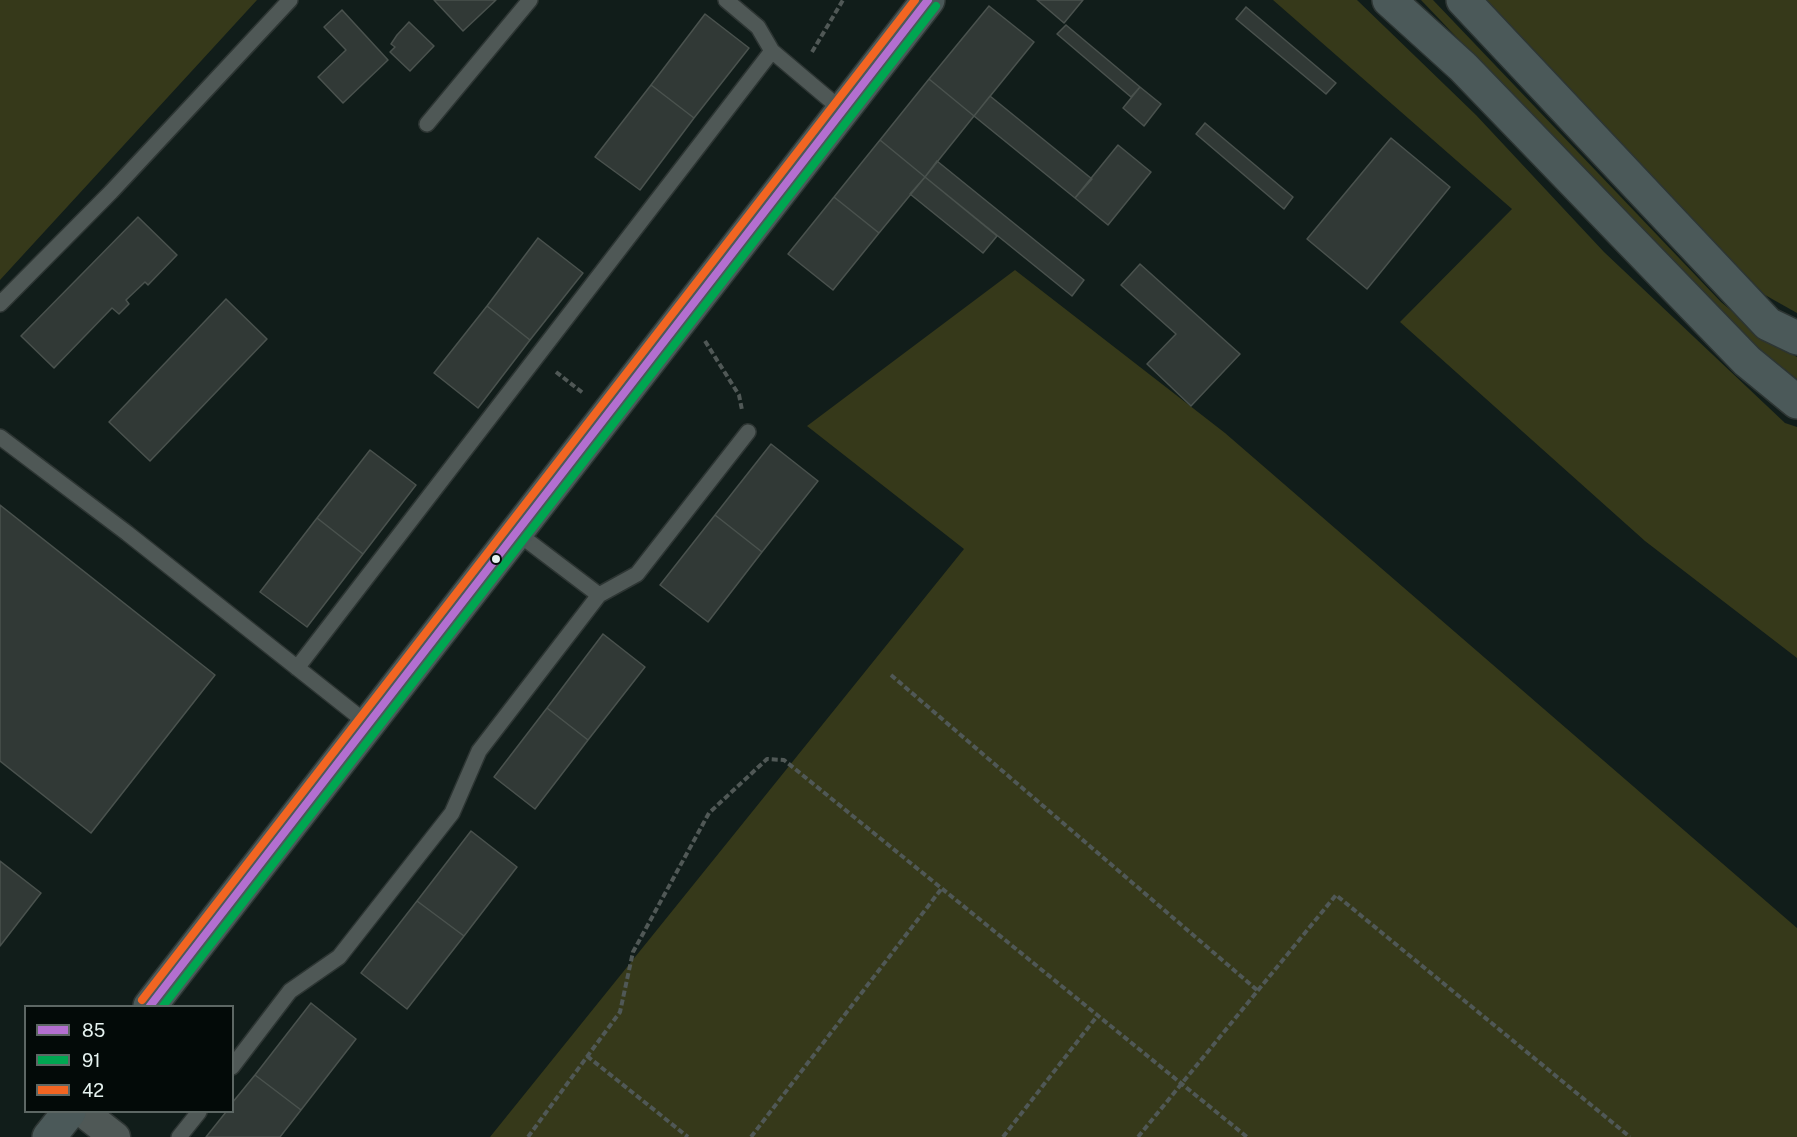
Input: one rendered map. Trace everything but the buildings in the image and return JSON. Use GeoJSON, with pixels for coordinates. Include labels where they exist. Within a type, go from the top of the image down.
{"type":"FeatureCollection","features":[{"type":"Feature","properties":{"kind":"main road"},"geometry":{"type":"LineString","coordinates":[[151,1005],[928,0]]}},
{"type":"Feature","properties":{"kind":"main road"},"geometry":{"type":"LineString","coordinates":[[1389,0],[1463,67],[1747,361],[1797,402]]}},
{"type":"Feature","properties":{"kind":"main road"},"geometry":{"type":"LineString","coordinates":[[1463,0],[1768,324],[1797,338]]}},
{"type":"Feature","properties":{"kind":"main road"},"geometry":{"type":"LineString","coordinates":[[49,1137],[68,1113]]}},
{"type":"Feature","properties":{"kind":"street"},"geometry":{"type":"LineString","coordinates":[[84,1113],[115,1137]]}},
{"type":"Feature","properties":{"kind":"lane"},"geometry":{"type":"LineString","coordinates":[[0,304],[111,192],[290,0]]}},
{"type":"Feature","properties":{"kind":"lane"},"geometry":{"type":"LineString","coordinates":[[427,124],[530,0]]}},
{"type":"Feature","properties":{"kind":"lane"},"geometry":{"type":"LineString","coordinates":[[726,0],[758,27],[772,51],[843,111]]}},
{"type":"Feature","properties":{"kind":"lane"},"geometry":{"type":"LineString","coordinates":[[297,668],[772,51]]}},
{"type":"Feature","properties":{"kind":"lane"},"geometry":{"type":"LineString","coordinates":[[234,1064],[290,992],[339,957],[452,813],[479,751],[599,595],[637,574],[748,432]]}},
{"type":"Feature","properties":{"kind":"lane"},"geometry":{"type":"LineString","coordinates":[[0,437],[368,724]]}},
{"type":"Feature","properties":{"kind":"lane"},"geometry":{"type":"LineString","coordinates":[[516,532],[599,595]]}},
{"type":"Feature","properties":{"kind":"lane"},"geometry":{"type":"LineString","coordinates":[[179,1137],[198,1113]]}},
{"type":"Feature","properties":{"kind":"path"},"geometry":{"type":"LineString","coordinates":[[798,72],[843,0]]}},
{"type":"Feature","properties":{"kind":"path"},"geometry":{"type":"LineString","coordinates":[[702,336],[739,395],[748,432]]}},
{"type":"Feature","properties":{"kind":"path"},"geometry":{"type":"LineString","coordinates":[[891,675],[1257,990]]}},
{"type":"Feature","properties":{"kind":"path"},"geometry":{"type":"LineString","coordinates":[[528,1137],[620,1012],[633,952],[709,813],[767,759],[784,760],[1247,1137]]}},
{"type":"Feature","properties":{"kind":"path"},"geometry":{"type":"LineString","coordinates":[[751,1137],[942,888]]}},
{"type":"Feature","properties":{"kind":"path"},"geometry":{"type":"LineString","coordinates":[[1138,1137],[1180,1082],[1336,895],[1629,1137]]}},
{"type":"Feature","properties":{"kind":"path"},"geometry":{"type":"LineString","coordinates":[[1002,1137],[1098,1015]]}},
{"type":"Feature","properties":{"kind":"path"},"geometry":{"type":"LineString","coordinates":[[587,1056],[688,1137]]}},
{"type":"Feature","properties":{"kind":"green space"},"geometry":{"type":"Polygon","coordinates":[[[0,0],[257,0],[0,280],[0,0]]]}},
{"type":"Feature","properties":{"kind":"green space"},"geometry":{"type":"Polygon","coordinates":[[[1273,0],[1357,0],[1476,115],[1604,252],[1785,423],[1797,427],[1797,658],[1645,541],[1400,322],[1512,209],[1273,0]]]}},
{"type":"Feature","properties":{"kind":"green space"},"geometry":{"type":"Polygon","coordinates":[[[1421,0],[1433,0],[1721,302],[1763,337],[1797,357],[1797,379],[1744,338],[1421,0]]]}},
{"type":"Feature","properties":{"kind":"green space"},"geometry":{"type":"Polygon","coordinates":[[[1479,0],[1797,0],[1797,313],[1765,295],[1479,0]]]}},
{"type":"Feature","properties":{"kind":"green space"},"geometry":{"type":"Polygon","coordinates":[[[1015,270],[1225,433],[1797,928],[1797,1137],[490,1137],[964,549],[807,426],[1015,270]]]}},
{"type":"Feature","properties":{"kind":"transit line","name":"42"},"geometry":{"type":"LineString","coordinates":[[142,1000],[915,0]]}},
{"type":"Feature","properties":{"kind":"transit line","name":"85"},"geometry":{"type":"LineString","coordinates":[[151,1005],[928,0]]}},
{"type":"Feature","properties":{"kind":"transit line","name":"91"},"geometry":{"type":"LineString","coordinates":[[164,1005],[936,6]]}}]}
